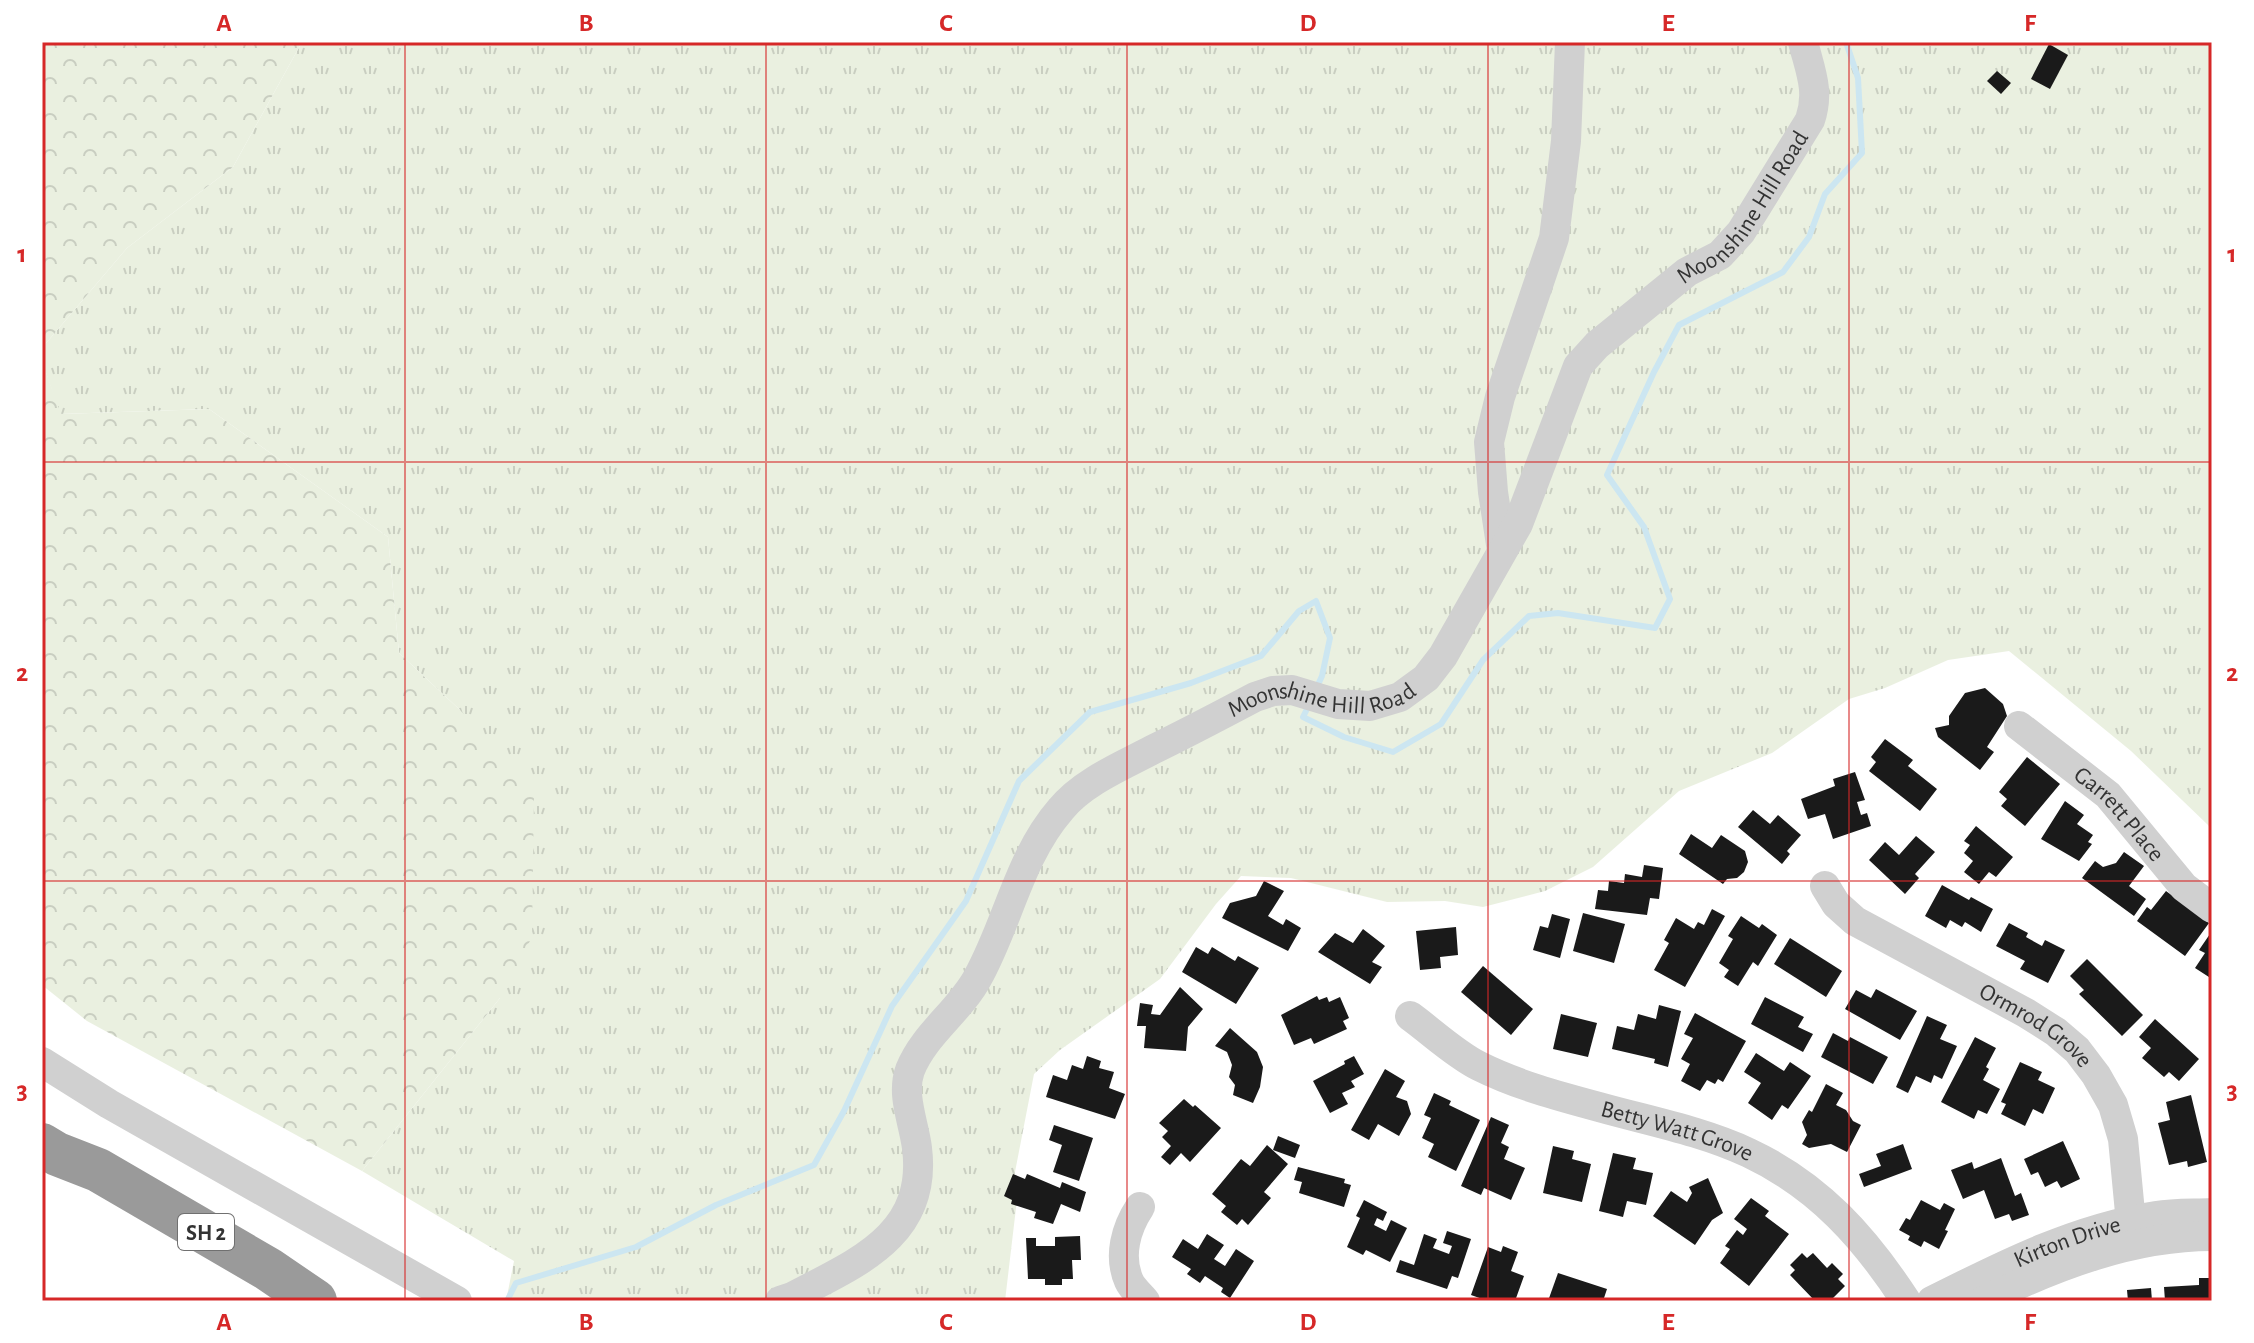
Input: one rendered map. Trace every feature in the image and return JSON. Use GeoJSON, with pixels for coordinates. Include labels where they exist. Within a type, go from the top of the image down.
{"type":"FeatureCollection","features":[{"type":"Feature","properties":{"kind":"highway","name":"SH 2"},"geometry":{"type":"LineString","coordinates":[[42,1127],[98,1170],[255,1261],[315,1301]]}},
{"type":"Feature","properties":{"kind":"highway","name":"SH 2"},"geometry":{"type":"LineString","coordinates":[[42,1145],[98,1170]]}},
{"type":"Feature","properties":{"kind":"street"},"geometry":{"type":"LineString","coordinates":[[1502,551],[1489,442],[1500,397],[1554,238],[1566,141],[1570,42]]}},
{"type":"Feature","properties":{"kind":"street","name":"Moonshine Hill Road"},"geometry":{"type":"LineString","coordinates":[[787,1300],[859,1261],[884,1243],[903,1220],[911,1205],[918,1177],[917,1148],[908,1096],[909,1075],[921,1050],[977,979],[1023,871],[1061,808],[1083,789],[1121,766],[1255,697],[1280,690],[1349,706],[1390,702],[1418,686],[1443,656],[1518,524],[1578,366],[1587,354],[1687,272],[1720,255],[1755,214],[1810,120],[1815,104],[1816,89],[1803,42]]}},
{"type":"Feature","properties":{"kind":"street","name":"Garrett Place"},"geometry":{"type":"LineString","coordinates":[[2019,726],[2108,795],[2184,887],[2212,908]]}},
{"type":"Feature","properties":{"kind":"street","name":"Ormrod Grove"},"geometry":{"type":"LineString","coordinates":[[1825,886],[1836,904],[1855,921],[2026,1013],[2077,1050],[2113,1105],[2123,1139],[2132,1232]]}},
{"type":"Feature","properties":{"kind":"street","name":"Betty Watt Grove"},"geometry":{"type":"LineString","coordinates":[[1410,1016],[1475,1064],[1521,1085],[1710,1138],[1752,1154],[1795,1180],[1831,1208],[1858,1234],[1906,1301]]}},
{"type":"Feature","properties":{"kind":"street"},"geometry":{"type":"LineString","coordinates":[[42,1062],[109,1104],[457,1301]]}},
{"type":"Feature","properties":{"kind":"street"},"geometry":{"type":"LineString","coordinates":[[1140,1207],[1128,1226],[1124,1248],[1129,1280],[1145,1301]]}},
{"type":"Feature","properties":{"kind":"street","name":"Kirton Drive"},"geometry":{"type":"LineString","coordinates":[[1983,1301],[2073,1262],[2161,1215],[2212,1213]]}},
{"type":"Feature","properties":{"kind":"street","name":"Kirton Drive"},"geometry":{"type":"LineString","coordinates":[[1932,1301],[2044,1247],[2132,1232],[2212,1236]]}},
{"type":"Feature","properties":{"kind":"green space"},"geometry":{"type":"Polygon","coordinates":[[[42,42],[302,42],[233,167],[127,248],[42,348],[42,42]]]}},
{"type":"Feature","properties":{"kind":"green space"},"geometry":{"type":"Polygon","coordinates":[[[302,42],[2212,42],[2212,832],[2131,751],[2009,651],[1948,660],[1885,688],[1849,699],[1772,753],[1679,791],[1593,867],[1545,891],[1483,907],[1445,901],[1387,902],[1291,878],[1241,876],[1160,979],[1060,1050],[1034,1074],[1015,1172],[1016,1208],[1005,1301],[506,1301],[514,1261],[362,1171],[500,998],[460,710],[399,653],[388,537],[209,409],[60,414],[42,361],[42,348],[127,248],[233,167],[302,42]]]}},
{"type":"Feature","properties":{"kind":"green space"},"geometry":{"type":"Polygon","coordinates":[[[42,361],[61,414],[209,409],[388,537],[399,653],[460,710],[534,792],[532,937],[500,998],[362,1171],[87,1021],[42,985],[42,361]]]}},
{"type":"Feature","properties":{"kind":"building"},"geometry":{"type":"Polygon","coordinates":[[[2049,44],[2068,55],[2050,89],[2031,79],[2049,44]]]}},
{"type":"Feature","properties":{"kind":"building"},"geometry":{"type":"Polygon","coordinates":[[[1997,71],[2011,83],[2001,94],[1987,81],[1997,71]]]}},
{"type":"Feature","properties":{"kind":"building"},"geometry":{"type":"Polygon","coordinates":[[[1985,688],[2003,704],[2007,716],[1987,747],[1994,752],[1980,770],[1938,737],[1935,728],[1949,725],[1949,716],[1965,693],[1985,688]]]}},
{"type":"Feature","properties":{"kind":"building"},"geometry":{"type":"Polygon","coordinates":[[[1885,739],[1913,760],[1908,766],[1937,789],[1920,811],[1869,771],[1876,762],[1871,757],[1885,739]]]}},
{"type":"Feature","properties":{"kind":"building"},"geometry":{"type":"Polygon","coordinates":[[[2027,757],[2060,784],[2025,826],[2001,806],[2007,799],[1999,792],[2027,757]]]}},
{"type":"Feature","properties":{"kind":"building"},"geometry":{"type":"Polygon","coordinates":[[[1855,772],[1865,800],[1857,802],[1861,815],[1867,813],[1871,826],[1833,839],[1825,814],[1808,819],[1801,799],[1835,786],[1833,779],[1855,772]]]}},
{"type":"Feature","properties":{"kind":"building"},"geometry":{"type":"Polygon","coordinates":[[[2065,801],[2084,815],[2077,824],[2093,835],[2088,842],[2092,844],[2079,861],[2041,839],[2065,801]]]}},
{"type":"Feature","properties":{"kind":"building"},"geometry":{"type":"Polygon","coordinates":[[[1753,810],[1770,824],[1778,815],[1801,835],[1787,851],[1790,854],[1782,864],[1738,827],[1753,810]]]}},
{"type":"Feature","properties":{"kind":"building"},"geometry":{"type":"Polygon","coordinates":[[[1976,826],[2013,857],[1996,877],[1989,872],[1979,884],[1964,872],[1973,861],[1964,853],[1970,845],[1964,841],[1976,826]]]}},
{"type":"Feature","properties":{"kind":"building"},"geometry":{"type":"Polygon","coordinates":[[[1691,834],[1712,848],[1721,835],[1745,851],[1748,862],[1744,872],[1723,884],[1679,854],[1691,834]]]}},
{"type":"Feature","properties":{"kind":"building"},"geometry":{"type":"Polygon","coordinates":[[[1916,836],[1935,852],[1915,874],[1919,878],[1905,894],[1869,860],[1885,842],[1899,855],[1916,836]]]}},
{"type":"Feature","properties":{"kind":"building"},"geometry":{"type":"Polygon","coordinates":[[[2124,852],[2144,866],[2129,886],[2146,899],[2134,916],[2082,878],[2095,861],[2103,867],[2116,863],[2124,852]]]}},
{"type":"Feature","properties":{"kind":"building"},"geometry":{"type":"Polygon","coordinates":[[[1644,865],[1663,868],[1659,899],[1650,898],[1647,915],[1595,909],[1598,890],[1608,891],[1609,881],[1624,883],[1625,874],[1642,877],[1644,865]]]}},
{"type":"Feature","properties":{"kind":"building"},"geometry":{"type":"Polygon","coordinates":[[[1264,881],[1284,891],[1268,916],[1283,925],[1286,919],[1301,928],[1288,951],[1222,918],[1230,903],[1256,896],[1264,881]]]}},
{"type":"Feature","properties":{"kind":"building"},"geometry":{"type":"Polygon","coordinates":[[[1942,885],[1993,909],[1981,932],[1965,922],[1962,927],[1950,920],[1946,928],[1925,916],[1942,885]]]}},
{"type":"Feature","properties":{"kind":"building"},"geometry":{"type":"Polygon","coordinates":[[[2166,891],[2209,923],[2185,956],[2137,921],[2147,907],[2151,910],[2166,891]]]}},
{"type":"Feature","properties":{"kind":"building"},"geometry":{"type":"Polygon","coordinates":[[[1712,909],[1725,916],[1685,987],[1654,970],[1669,943],[1664,940],[1676,918],[1694,929],[1698,922],[1704,925],[1712,909]]]}},
{"type":"Feature","properties":{"kind":"building"},"geometry":{"type":"Polygon","coordinates":[[[1583,913],[1625,924],[1614,963],[1573,951],[1583,913]]]}},
{"type":"Feature","properties":{"kind":"building"},"geometry":{"type":"Polygon","coordinates":[[[1552,914],[1570,919],[1560,958],[1533,950],[1540,926],[1548,928],[1552,914]]]}},
{"type":"Feature","properties":{"kind":"building"},"geometry":{"type":"Polygon","coordinates":[[[1741,916],[1759,928],[1762,924],[1777,935],[1758,966],[1753,962],[1738,986],[1724,977],[1729,970],[1719,963],[1733,939],[1728,936],[1741,916]]]}},
{"type":"Feature","properties":{"kind":"building"},"geometry":{"type":"Polygon","coordinates":[[[2009,923],[2028,933],[2026,937],[2042,946],[2045,940],[2065,950],[2048,983],[2020,969],[2025,961],[1996,946],[2009,923]]]}},
{"type":"Feature","properties":{"kind":"building"},"geometry":{"type":"Polygon","coordinates":[[[1456,927],[1458,955],[1440,957],[1441,968],[1420,970],[1416,931],[1456,927]]]}},
{"type":"Feature","properties":{"kind":"building"},"geometry":{"type":"Polygon","coordinates":[[[1363,929],[1385,946],[1372,962],[1382,967],[1370,984],[1318,952],[1335,933],[1353,943],[1363,929]]]}},
{"type":"Feature","properties":{"kind":"building"},"geometry":{"type":"Polygon","coordinates":[[[2212,931],[2212,979],[2195,968],[2205,953],[2199,950],[2212,931]]]}},
{"type":"Feature","properties":{"kind":"building"},"geometry":{"type":"Polygon","coordinates":[[[1790,938],[1842,971],[1826,997],[1774,964],[1790,938]]]}},
{"type":"Feature","properties":{"kind":"building"},"geometry":{"type":"Polygon","coordinates":[[[1196,947],[1208,954],[1212,947],[1235,961],[1238,956],[1259,968],[1236,1004],[1182,972],[1196,947]]]}},
{"type":"Feature","properties":{"kind":"building"},"geometry":{"type":"Polygon","coordinates":[[[2087,959],[2143,1015],[2122,1036],[2079,994],[2084,990],[2070,976],[2087,959]]]}},
{"type":"Feature","properties":{"kind":"building"},"geometry":{"type":"Polygon","coordinates":[[[1483,966],[1533,1009],[1511,1035],[1461,992],[1483,966]]]}},
{"type":"Feature","properties":{"kind":"building"},"geometry":{"type":"Polygon","coordinates":[[[1180,987],[1203,1009],[1188,1027],[1186,1051],[1144,1048],[1146,1026],[1137,1026],[1140,1003],[1153,1005],[1151,1014],[1160,1015],[1180,987]]]}},
{"type":"Feature","properties":{"kind":"building"},"geometry":{"type":"Polygon","coordinates":[[[1876,989],[1917,1011],[1900,1040],[1845,1009],[1856,990],[1871,998],[1876,989]]]}},
{"type":"Feature","properties":{"kind":"building"},"geometry":{"type":"Polygon","coordinates":[[[1317,996],[1319,1000],[1327,997],[1329,1002],[1340,997],[1349,1018],[1343,1021],[1347,1029],[1314,1044],[1311,1038],[1294,1045],[1281,1015],[1317,996]]]}},
{"type":"Feature","properties":{"kind":"building"},"geometry":{"type":"Polygon","coordinates":[[[1765,997],[1804,1017],[1798,1027],[1813,1034],[1803,1052],[1751,1024],[1765,997]]]}},
{"type":"Feature","properties":{"kind":"building"},"geometry":{"type":"Polygon","coordinates":[[[1659,1005],[1681,1011],[1668,1067],[1654,1063],[1655,1059],[1612,1049],[1617,1026],[1634,1030],[1638,1014],[1656,1019],[1659,1005]]]}},
{"type":"Feature","properties":{"kind":"building"},"geometry":{"type":"Polygon","coordinates":[[[1695,1013],[1746,1041],[1723,1082],[1718,1079],[1715,1084],[1707,1080],[1700,1091],[1681,1081],[1690,1064],[1681,1059],[1693,1038],[1684,1034],[1695,1013]]]}},
{"type":"Feature","properties":{"kind":"building"},"geometry":{"type":"Polygon","coordinates":[[[1561,1014],[1597,1023],[1588,1057],[1553,1049],[1561,1014]]]}},
{"type":"Feature","properties":{"kind":"building"},"geometry":{"type":"Polygon","coordinates":[[[1927,1016],[1947,1025],[1940,1039],[1957,1046],[1942,1079],[1934,1075],[1931,1083],[1916,1076],[1908,1093],[1896,1087],[1927,1016]]]}},
{"type":"Feature","properties":{"kind":"building"},"geometry":{"type":"Polygon","coordinates":[[[2155,1019],[2199,1059],[2179,1081],[2169,1072],[2164,1077],[2142,1058],[2151,1048],[2139,1037],[2155,1019]]]}},
{"type":"Feature","properties":{"kind":"building"},"geometry":{"type":"Polygon","coordinates":[[[1230,1028],[1257,1052],[1263,1067],[1260,1087],[1253,1103],[1233,1095],[1235,1085],[1229,1077],[1232,1065],[1227,1052],[1215,1046],[1230,1028]]]}},
{"type":"Feature","properties":{"kind":"building"},"geometry":{"type":"Polygon","coordinates":[[[1833,1033],[1848,1041],[1850,1037],[1888,1057],[1873,1084],[1821,1057],[1833,1033]]]}},
{"type":"Feature","properties":{"kind":"building"},"geometry":{"type":"Polygon","coordinates":[[[1975,1037],[1996,1048],[1983,1080],[2000,1089],[1987,1114],[1978,1110],[1974,1119],[1941,1102],[1975,1037]]]}},
{"type":"Feature","properties":{"kind":"building"},"geometry":{"type":"Polygon","coordinates":[[[1756,1053],[1784,1071],[1790,1062],[1811,1076],[1788,1109],[1782,1105],[1772,1120],[1748,1103],[1761,1083],[1744,1072],[1756,1053]]]}},
{"type":"Feature","properties":{"kind":"building"},"geometry":{"type":"Polygon","coordinates":[[[1087,1056],[1101,1061],[1099,1068],[1114,1072],[1109,1088],[1125,1094],[1115,1119],[1046,1097],[1053,1075],[1067,1080],[1072,1065],[1083,1069],[1087,1056]]]}},
{"type":"Feature","properties":{"kind":"building"},"geometry":{"type":"Polygon","coordinates":[[[1354,1056],[1364,1074],[1351,1081],[1355,1087],[1342,1093],[1348,1104],[1330,1113],[1313,1081],[1354,1056]]]}},
{"type":"Feature","properties":{"kind":"building"},"geometry":{"type":"Polygon","coordinates":[[[2020,1062],[2042,1072],[2038,1080],[2055,1088],[2043,1114],[2033,1109],[2025,1126],[2001,1114],[2006,1104],[2001,1102],[2020,1062]]]}},
{"type":"Feature","properties":{"kind":"building"},"geometry":{"type":"Polygon","coordinates":[[[1385,1069],[1405,1081],[1396,1097],[1407,1101],[1411,1114],[1399,1136],[1378,1124],[1369,1140],[1351,1130],[1385,1069]]]}},
{"type":"Feature","properties":{"kind":"building"},"geometry":{"type":"Polygon","coordinates":[[[1826,1084],[1843,1093],[1836,1105],[1861,1125],[1847,1152],[1831,1144],[1809,1148],[1802,1144],[1807,1135],[1802,1122],[1809,1110],[1812,1112],[1826,1084]]]}},
{"type":"Feature","properties":{"kind":"building"},"geometry":{"type":"Polygon","coordinates":[[[1434,1093],[1451,1101],[1449,1105],[1480,1120],[1456,1171],[1428,1157],[1434,1144],[1422,1138],[1431,1118],[1424,1115],[1434,1093]]]}},
{"type":"Feature","properties":{"kind":"building"},"geometry":{"type":"Polygon","coordinates":[[[2191,1095],[2207,1162],[2188,1167],[2187,1161],[2169,1165],[2158,1123],[2170,1120],[2166,1102],[2191,1095]]]}},
{"type":"Feature","properties":{"kind":"building"},"geometry":{"type":"Polygon","coordinates":[[[1184,1099],[1221,1128],[1190,1162],[1181,1153],[1170,1165],[1161,1157],[1171,1146],[1162,1137],[1168,1131],[1159,1123],[1184,1099]]]}},
{"type":"Feature","properties":{"kind":"building"},"geometry":{"type":"Polygon","coordinates":[[[1491,1117],[1509,1125],[1501,1143],[1509,1147],[1504,1159],[1525,1168],[1511,1200],[1484,1188],[1481,1195],[1461,1186],[1491,1117]]]}},
{"type":"Feature","properties":{"kind":"building"},"geometry":{"type":"Polygon","coordinates":[[[1054,1125],[1093,1138],[1079,1181],[1053,1172],[1062,1145],[1049,1140],[1054,1125]]]}},
{"type":"Feature","properties":{"kind":"building"},"geometry":{"type":"Polygon","coordinates":[[[1278,1136],[1300,1145],[1295,1158],[1273,1150],[1278,1136]]]}},
{"type":"Feature","properties":{"kind":"building"},"geometry":{"type":"Polygon","coordinates":[[[2063,1141],[2080,1179],[2061,1188],[2057,1181],[2045,1187],[2038,1172],[2031,1175],[2024,1159],[2063,1141]]]}},
{"type":"Feature","properties":{"kind":"building"},"geometry":{"type":"Polygon","coordinates":[[[1903,1144],[1912,1169],[1864,1187],[1859,1174],[1881,1166],[1876,1154],[1903,1144]]]}},
{"type":"Feature","properties":{"kind":"building"},"geometry":{"type":"Polygon","coordinates":[[[1267,1145],[1288,1164],[1264,1192],[1271,1198],[1248,1225],[1242,1219],[1237,1225],[1221,1212],[1226,1206],[1212,1194],[1241,1159],[1250,1166],[1267,1145]]]}},
{"type":"Feature","properties":{"kind":"building"},"geometry":{"type":"Polygon","coordinates":[[[1553,1146],[1574,1151],[1572,1159],[1591,1164],[1582,1202],[1543,1193],[1553,1146]]]}},
{"type":"Feature","properties":{"kind":"building"},"geometry":{"type":"Polygon","coordinates":[[[1613,1153],[1636,1158],[1633,1169],[1653,1173],[1646,1205],[1627,1201],[1623,1217],[1599,1211],[1613,1153]]]}},
{"type":"Feature","properties":{"kind":"building"},"geometry":{"type":"Polygon","coordinates":[[[2001,1158],[2015,1196],[2021,1193],[2029,1215],[2012,1221],[2009,1214],[1995,1219],[1984,1190],[1963,1199],[1951,1170],[1972,1162],[1974,1169],[2001,1158]]]}},
{"type":"Feature","properties":{"kind":"building"},"geometry":{"type":"Polygon","coordinates":[[[1298,1167],[1345,1179],[1344,1183],[1351,1185],[1344,1207],[1299,1193],[1302,1182],[1294,1180],[1298,1167]]]}},
{"type":"Feature","properties":{"kind":"building"},"geometry":{"type":"Polygon","coordinates":[[[1013,1174],[1025,1179],[1027,1174],[1060,1188],[1062,1182],[1086,1192],[1080,1212],[1061,1204],[1053,1224],[1034,1218],[1036,1212],[1011,1204],[1012,1200],[1004,1196],[1013,1174]]]}},
{"type":"Feature","properties":{"kind":"building"},"geometry":{"type":"Polygon","coordinates":[[[1708,1178],[1723,1213],[1712,1220],[1695,1245],[1653,1216],[1671,1191],[1687,1202],[1692,1193],[1689,1187],[1708,1178]]]}},
{"type":"Feature","properties":{"kind":"building"},"geometry":{"type":"Polygon","coordinates":[[[1751,1198],[1769,1211],[1765,1216],[1789,1234],[1749,1286],[1720,1263],[1730,1249],[1725,1246],[1737,1230],[1743,1235],[1747,1229],[1734,1219],[1751,1198]]]}},
{"type":"Feature","properties":{"kind":"building"},"geometry":{"type":"Polygon","coordinates":[[[1364,1200],[1387,1212],[1383,1221],[1377,1218],[1374,1225],[1386,1231],[1391,1220],[1407,1228],[1390,1262],[1366,1250],[1363,1255],[1347,1247],[1364,1200]]]}},
{"type":"Feature","properties":{"kind":"building"},"geometry":{"type":"Polygon","coordinates":[[[1921,1200],[1940,1210],[1944,1203],[1955,1209],[1939,1249],[1924,1241],[1921,1247],[1908,1240],[1910,1236],[1899,1230],[1906,1218],[1910,1220],[1921,1200]]]}},
{"type":"Feature","properties":{"kind":"building"},"geometry":{"type":"Polygon","coordinates":[[[1447,1231],[1471,1239],[1458,1278],[1452,1276],[1447,1289],[1396,1272],[1400,1260],[1414,1265],[1424,1234],[1437,1239],[1433,1248],[1449,1254],[1452,1246],[1443,1243],[1447,1231]]]}},
{"type":"Feature","properties":{"kind":"building"},"geometry":{"type":"Polygon","coordinates":[[[1207,1234],[1224,1245],[1214,1259],[1225,1266],[1236,1249],[1254,1261],[1230,1298],[1221,1292],[1223,1288],[1205,1276],[1200,1283],[1187,1274],[1191,1269],[1172,1257],[1183,1239],[1198,1249],[1207,1234]]]}},
{"type":"Feature","properties":{"kind":"building"},"geometry":{"type":"Polygon","coordinates":[[[1080,1236],[1081,1260],[1072,1260],[1073,1279],[1062,1279],[1062,1285],[1045,1285],[1045,1279],[1028,1279],[1026,1238],[1036,1238],[1036,1246],[1055,1246],[1055,1237],[1080,1236]]]}},
{"type":"Feature","properties":{"kind":"building"},"geometry":{"type":"Polygon","coordinates":[[[1503,1246],[1518,1252],[1511,1271],[1524,1276],[1515,1301],[1488,1301],[1471,1295],[1488,1247],[1501,1252],[1503,1246]]]}},
{"type":"Feature","properties":{"kind":"building"},"geometry":{"type":"Polygon","coordinates":[[[1802,1253],[1807,1258],[1813,1253],[1827,1268],[1832,1263],[1843,1274],[1838,1279],[1845,1286],[1830,1301],[1815,1301],[1790,1275],[1795,1270],[1790,1265],[1802,1253]]]}},
{"type":"Feature","properties":{"kind":"building"},"geometry":{"type":"Polygon","coordinates":[[[1558,1273],[1607,1289],[1603,1301],[1548,1301],[1558,1273]]]}},
{"type":"Feature","properties":{"kind":"building"},"geometry":{"type":"Polygon","coordinates":[[[2199,1278],[2212,1278],[2212,1301],[2165,1301],[2164,1287],[2199,1285],[2199,1278]]]}},
{"type":"Feature","properties":{"kind":"building"},"geometry":{"type":"Polygon","coordinates":[[[2151,1288],[2152,1301],[2128,1301],[2127,1290],[2151,1288]]]}},
{"type":"Feature","properties":{"kind":"waterway"},"geometry":{"type":"LineString","coordinates":[[1310,703],[1303,717],[1344,737],[1393,752],[1441,724],[1483,660],[1529,616],[1558,613],[1655,628],[1670,599],[1644,527],[1607,475],[1679,325],[1783,272],[1809,237],[1825,194],[1862,153],[1858,78],[1846,42]]}},
{"type":"Feature","properties":{"kind":"waterway"},"geometry":{"type":"LineString","coordinates":[[507,1301],[516,1283],[636,1247],[716,1205],[814,1165],[844,1111],[892,1006],[966,901],[1019,781],[1090,712],[1191,683],[1261,656],[1299,611],[1316,601],[1330,638],[1316,689]]}}]}
